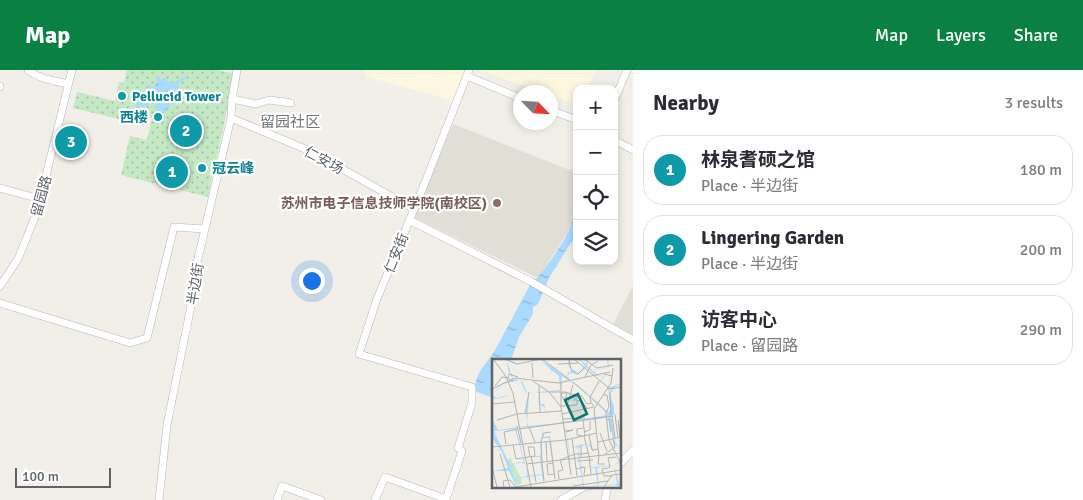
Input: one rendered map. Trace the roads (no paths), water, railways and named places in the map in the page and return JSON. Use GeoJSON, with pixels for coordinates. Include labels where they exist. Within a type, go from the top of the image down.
{"type":"FeatureCollection","features":[{"type":"Feature","properties":{"kind":"street"},"geometry":{"type":"LineString","coordinates":[[28,70],[32,74],[68,84]]}},
{"type":"Feature","properties":{"kind":"street","name":"留园路"},"geometry":{"type":"LineString","coordinates":[[0,286],[18,259],[29,236],[72,70]]}},
{"type":"Feature","properties":{"kind":"street","name":"半边街"},"geometry":{"type":"LineString","coordinates":[[159,500],[167,425],[205,230],[231,118],[237,70]]}},
{"type":"Feature","properties":{"kind":"street"},"geometry":{"type":"LineString","coordinates":[[618,91],[627,70]]}},
{"type":"Feature","properties":{"kind":"street"},"geometry":{"type":"LineString","coordinates":[[468,73],[513,95]]}},
{"type":"Feature","properties":{"kind":"street","name":"仁安街"},"geometry":{"type":"LineString","coordinates":[[375,500],[385,477],[446,499],[462,451],[458,448],[472,403],[472,387],[359,354],[377,300],[468,73]]}},
{"type":"Feature","properties":{"kind":"street"},"geometry":{"type":"LineString","coordinates":[[232,99],[256,104],[269,100],[291,103]]}},
{"type":"Feature","properties":{"kind":"street"},"geometry":{"type":"LineString","coordinates":[[558,113],[573,119]]}},
{"type":"Feature","properties":{"kind":"street","name":"仁安场"},"geometry":{"type":"LineString","coordinates":[[231,118],[310,151],[414,209]]}},
{"type":"Feature","properties":{"kind":"street"},"geometry":{"type":"LineString","coordinates":[[618,142],[630,148]]}},
{"type":"Feature","properties":{"kind":"street"},"geometry":{"type":"LineString","coordinates":[[0,188],[40,198]]}},
{"type":"Feature","properties":{"kind":"street"},"geometry":{"type":"LineString","coordinates":[[409,220],[530,282],[633,340]]}},
{"type":"Feature","properties":{"kind":"street"},"geometry":{"type":"LineString","coordinates":[[0,303],[130,342],[147,338],[174,227],[205,230]]}},
{"type":"Feature","properties":{"kind":"street"},"geometry":{"type":"LineString","coordinates":[[620,464],[633,450]]}},
{"type":"Feature","properties":{"kind":"street"},"geometry":{"type":"LineString","coordinates":[[277,500],[282,486],[321,500]]}},
{"type":"Feature","properties":{"kind":"street"},"geometry":{"type":"LineString","coordinates":[[561,500],[584,488]]}},
{"type":"Feature","properties":{"kind":"water"},"geometry":{"type":"Polygon","coordinates":[[[188,72],[185,79],[177,85],[178,88],[174,100],[167,100],[170,105],[166,112],[161,111],[159,113],[157,109],[154,109],[155,100],[151,101],[147,107],[135,106],[138,90],[147,92],[149,85],[155,87],[157,76],[160,77],[160,80],[164,78],[169,82],[172,81],[174,86],[176,81],[185,77],[188,72]]]}},
{"type":"Feature","properties":{"kind":"water"},"geometry":{"type":"Polygon","coordinates":[[[573,215],[573,239],[549,278],[538,304],[533,307],[533,314],[519,337],[511,359],[492,359],[492,398],[475,391],[475,384],[479,374],[495,350],[530,285],[558,250],[570,228],[573,215]]]}},
{"type":"Feature","properties":{"kind":"place","name":"Pellucid Tower"},"geometry":{"type":"Point","coordinates":[122,96]}},
{"type":"Feature","properties":{"kind":"place","name":"西楼"},"geometry":{"type":"Point","coordinates":[158,117]}},
{"type":"Feature","properties":{"kind":"place","name":"Lingering Garden"},"geometry":{"type":"Point","coordinates":[186,131]}},
{"type":"Feature","properties":{"kind":"place","name":"访客中心"},"geometry":{"type":"Point","coordinates":[71,142]}},
{"type":"Feature","properties":{"kind":"place","name":"冠云峰"},"geometry":{"type":"Point","coordinates":[202,168]}},
{"type":"Feature","properties":{"kind":"place","name":"林泉耆硕之馆"},"geometry":{"type":"Point","coordinates":[172,172]}},
{"type":"Feature","properties":{"kind":"place","name":"苏州市电子信息技师学院(南校区)"},"geometry":{"type":"Point","coordinates":[497,203]}},
{"type":"Feature","properties":{"kind":"district","name":"留园社区"},"geometry":{"type":"Point","coordinates":[290,122]}}]}
